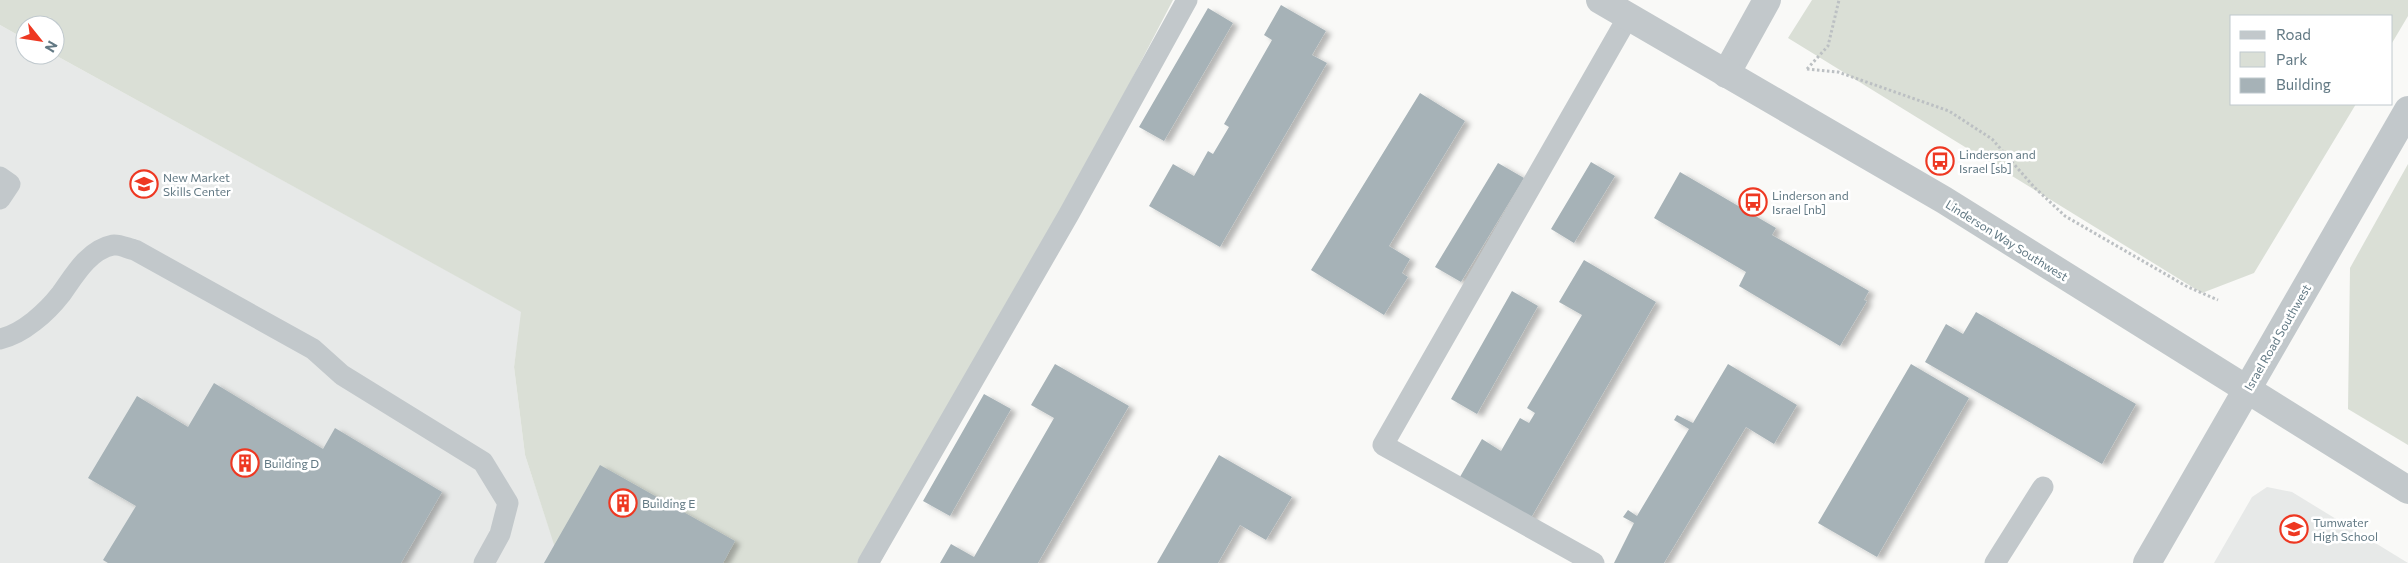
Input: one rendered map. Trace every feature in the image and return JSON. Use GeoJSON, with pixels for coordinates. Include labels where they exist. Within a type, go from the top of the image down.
{"type":"FeatureCollection","features":[{"type":"Feature","properties":{"kind":"street","name":"Linderson Way Southwest"},"geometry":{"type":"LineString","coordinates":[[1600,0],[1944,200],[2408,490]]}},
{"type":"Feature","properties":{"kind":"street"},"geometry":{"type":"LineString","coordinates":[[1726,74],[1767,0]]}},
{"type":"Feature","properties":{"kind":"street","name":"Israel Road Southwest"},"geometry":{"type":"LineString","coordinates":[[2147,563],[2408,110]]}},
{"type":"Feature","properties":{"kind":"lane"},"geometry":{"type":"LineString","coordinates":[[868,563],[1064,222],[1187,0]]}},
{"type":"Feature","properties":{"kind":"lane"},"geometry":{"type":"LineString","coordinates":[[1594,563],[1383,445],[1628,17]]}},
{"type":"Feature","properties":{"kind":"lane"},"geometry":{"type":"LineString","coordinates":[[0,178],[10,184],[0,199]]}},
{"type":"Feature","properties":{"kind":"lane"},"geometry":{"type":"LineString","coordinates":[[0,339],[7,338],[36,320],[60,296],[81,265],[100,250],[114,245],[135,250],[313,349],[342,376],[483,462],[508,503],[500,534],[484,563]]}},
{"type":"Feature","properties":{"kind":"lane"},"geometry":{"type":"LineString","coordinates":[[1995,563],[2043,487]]}},
{"type":"Feature","properties":{"kind":"path"},"geometry":{"type":"LineString","coordinates":[[1840,0],[1828,46],[1807,69],[1838,72],[1949,111],[1992,139],[2034,187],[2065,216],[2186,286],[2218,300]]}},
{"type":"Feature","properties":{"kind":"shaded area","name":"New Market Skills Center"},"geometry":{"type":"Polygon","coordinates":[[[0,25],[15,33],[15,65],[65,65],[65,61],[522,312],[514,367],[525,455],[550,531],[563,563],[0,563],[0,25]]]}},
{"type":"Feature","properties":{"kind":"shaded area","name":"Tumwater High School"},"geometry":{"type":"Polygon","coordinates":[[[2267,487],[2292,492],[2408,563],[2214,563],[2252,497],[2267,487]]]}},
{"type":"Feature","properties":{"kind":"green space"},"geometry":{"type":"Polygon","coordinates":[[[0,0],[1173,0],[880,563],[560,563],[525,455],[514,367],[521,312],[65,61],[65,15],[15,15],[15,33],[0,25],[0,0]]]}},
{"type":"Feature","properties":{"kind":"green space"},"geometry":{"type":"Polygon","coordinates":[[[1812,0],[2408,0],[2408,16],[2393,41],[2393,15],[2230,15],[2230,105],[2355,105],[2254,273],[2202,293],[1788,38],[1812,0]]]}},
{"type":"Feature","properties":{"kind":"green space"},"geometry":{"type":"Polygon","coordinates":[[[2408,164],[2408,445],[2348,409],[2350,268],[2408,164]]]}},
{"type":"Feature","properties":{"kind":"building"},"geometry":{"type":"Polygon","coordinates":[[[1281,5],[1326,31],[1312,55],[1327,63],[1220,247],[1149,206],[1173,164],[1194,176],[1208,151],[1213,154],[1229,127],[1224,124],[1272,40],[1264,35],[1281,5]]]}},
{"type":"Feature","properties":{"kind":"building"},"geometry":{"type":"Polygon","coordinates":[[[1208,8],[1233,23],[1164,141],[1139,127],[1208,8]]]}},
{"type":"Feature","properties":{"kind":"building"},"geometry":{"type":"Polygon","coordinates":[[[1420,93],[1465,121],[1389,246],[1410,259],[1402,273],[1408,277],[1384,315],[1311,270],[1420,93]]]}},
{"type":"Feature","properties":{"kind":"building"},"geometry":{"type":"Polygon","coordinates":[[[1591,162],[1615,176],[1574,243],[1551,229],[1591,162]]]}},
{"type":"Feature","properties":{"kind":"building"},"geometry":{"type":"Polygon","coordinates":[[[1498,163],[1524,178],[1461,282],[1435,267],[1498,163]]]}},
{"type":"Feature","properties":{"kind":"building"},"geometry":{"type":"Polygon","coordinates":[[[1680,172],[1776,228],[1772,235],[1869,291],[1864,300],[1867,301],[1840,346],[1739,286],[1746,272],[1654,218],[1680,172]]]}},
{"type":"Feature","properties":{"kind":"building"},"geometry":{"type":"Polygon","coordinates":[[[1584,260],[1656,302],[1528,523],[1457,482],[1482,439],[1501,451],[1520,418],[1529,423],[1535,413],[1527,408],[1582,315],[1559,302],[1584,260]]]}},
{"type":"Feature","properties":{"kind":"building"},"geometry":{"type":"Polygon","coordinates":[[[1512,291],[1538,306],[1477,414],[1451,399],[1512,291]]]}},
{"type":"Feature","properties":{"kind":"building"},"geometry":{"type":"Polygon","coordinates":[[[1976,312],[2136,404],[2102,464],[1925,362],[1946,324],[1963,334],[1976,312]]]}},
{"type":"Feature","properties":{"kind":"building"},"geometry":{"type":"Polygon","coordinates":[[[1055,364],[1129,406],[1038,563],[940,563],[951,544],[974,557],[1054,418],[1031,405],[1055,364]]]}},
{"type":"Feature","properties":{"kind":"building"},"geometry":{"type":"Polygon","coordinates":[[[1728,364],[1797,405],[1774,444],[1746,427],[1664,563],[1614,563],[1634,523],[1623,517],[1628,510],[1637,516],[1689,429],[1674,420],[1677,415],[1693,423],[1728,364]]]}},
{"type":"Feature","properties":{"kind":"building"},"geometry":{"type":"Polygon","coordinates":[[[1911,364],[1969,398],[1877,557],[1818,523],[1911,364]]]}},
{"type":"Feature","properties":{"kind":"building","name":"Building D"},"geometry":{"type":"Polygon","coordinates":[[[214,383],[323,449],[335,428],[442,492],[401,563],[108,563],[103,560],[136,506],[88,478],[137,396],[188,427],[214,383]]]}},
{"type":"Feature","properties":{"kind":"building"},"geometry":{"type":"Polygon","coordinates":[[[984,394],[1011,409],[950,516],[923,501],[984,394]]]}},
{"type":"Feature","properties":{"kind":"building"},"geometry":{"type":"Polygon","coordinates":[[[1219,455],[1292,497],[1266,540],[1240,525],[1218,563],[1157,563],[1219,455]]]}},
{"type":"Feature","properties":{"kind":"building","name":"Building E"},"geometry":{"type":"Polygon","coordinates":[[[600,465],[735,541],[723,563],[544,563],[600,465]]]}},
{"type":"Feature","properties":{"kind":"place","name":"Linderson and Israel [sb]"},"geometry":{"type":"Point","coordinates":[1940,161]}},
{"type":"Feature","properties":{"kind":"place","name":"New Market Skills Center"},"geometry":{"type":"Point","coordinates":[144,184]}},
{"type":"Feature","properties":{"kind":"place","name":"Linderson and Israel [nb]"},"geometry":{"type":"Point","coordinates":[1753,202]}},
{"type":"Feature","properties":{"kind":"place","name":"Building D"},"geometry":{"type":"Point","coordinates":[245,463]}},
{"type":"Feature","properties":{"kind":"place","name":"Building E"},"geometry":{"type":"Point","coordinates":[623,503]}},
{"type":"Feature","properties":{"kind":"place","name":"Tumwater High School"},"geometry":{"type":"Point","coordinates":[2294,529]}}]}
